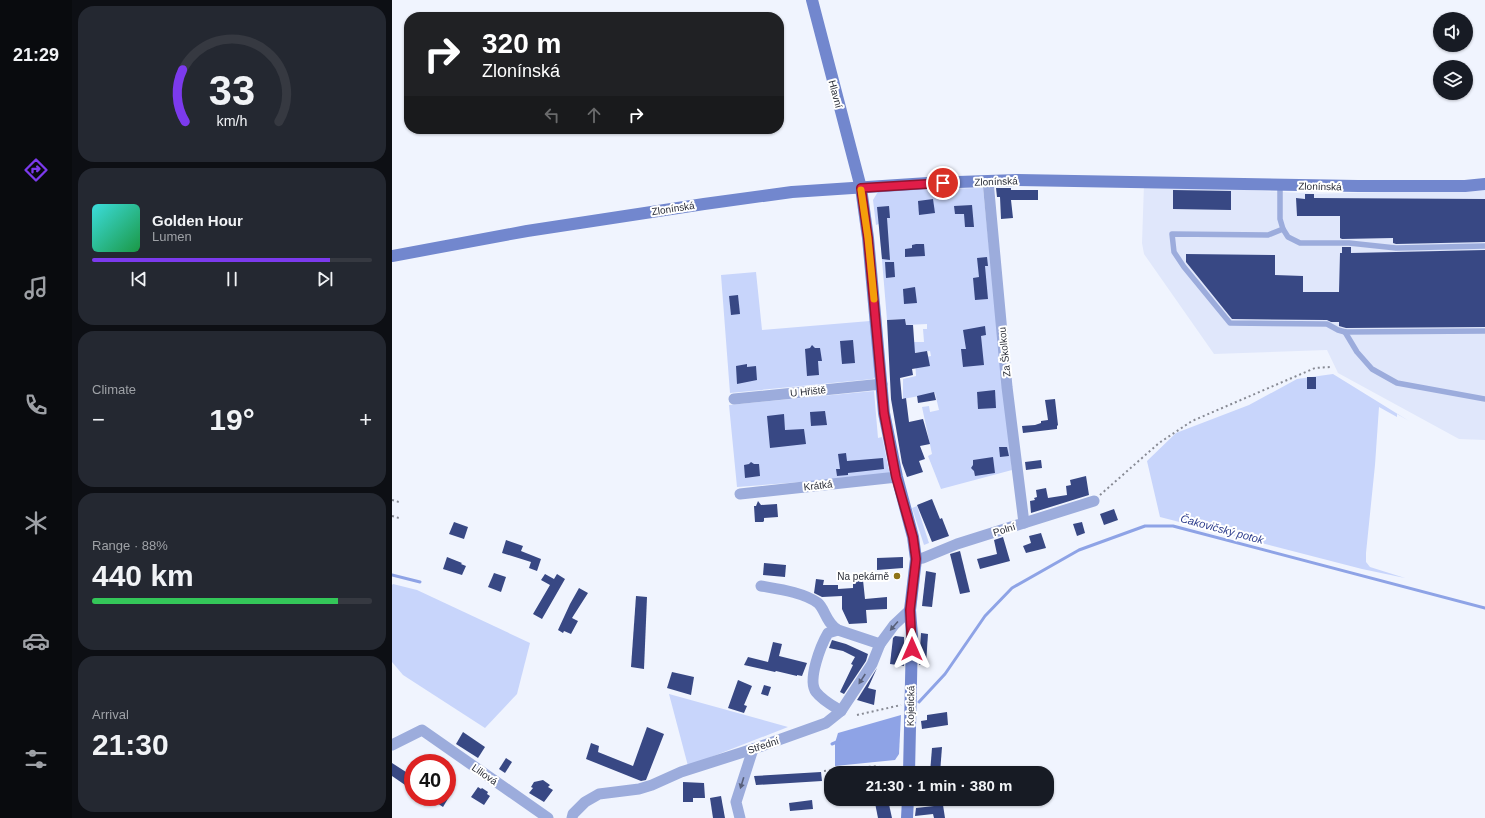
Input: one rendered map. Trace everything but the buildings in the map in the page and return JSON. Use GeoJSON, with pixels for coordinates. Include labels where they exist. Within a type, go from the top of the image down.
{"type":"FeatureCollection","features":[{"type":"Feature","properties":{"kind":"street","name":"Hlavní"},"geometry":{"type":"LineString","coordinates":[[812,0],[861,188]]}},
{"type":"Feature","properties":{"kind":"street","name":"Zlonínská"},"geometry":{"type":"LineString","coordinates":[[392,256],[527,231],[792,192],[928,183],[1018,180],[1373,186],[1464,186],[1485,184]]}},
{"type":"Feature","properties":{"kind":"street","name":"Za Školkou"},"geometry":{"type":"LineString","coordinates":[[988,181],[1007,387],[1024,523]]}},
{"type":"Feature","properties":{"kind":"street","name":"Kojetická"},"geometry":{"type":"LineString","coordinates":[[861,188],[868,238],[884,413],[896,477],[913,537],[916,559],[910,610],[912,636],[909,766]]}},
{"type":"Feature","properties":{"kind":"street","name":"U Hřiště"},"geometry":{"type":"LineString","coordinates":[[734,399],[882,384]]}},
{"type":"Feature","properties":{"kind":"street","name":"Krátká"},"geometry":{"type":"LineString","coordinates":[[740,494],[896,477]]}},
{"type":"Feature","properties":{"kind":"street","name":"Polní"},"geometry":{"type":"LineString","coordinates":[[916,559],[923,558],[957,544],[1094,501]]}},
{"type":"Feature","properties":{"kind":"street"},"geometry":{"type":"LineString","coordinates":[[761,586],[800,595],[818,604],[832,627],[880,644]]}},
{"type":"Feature","properties":{"kind":"street","name":"Střední"},"geometry":{"type":"LineString","coordinates":[[570,817],[586,802],[599,794],[639,789],[652,785],[681,772],[753,749],[826,723],[841,711],[872,664],[880,644],[894,625],[910,610]]}},
{"type":"Feature","properties":{"kind":"street"},"geometry":{"type":"LineString","coordinates":[[838,630],[828,633],[825,639],[813,674],[813,685],[816,692],[841,711]]}},
{"type":"Feature","properties":{"kind":"street","name":"Liliová"},"geometry":{"type":"LineString","coordinates":[[392,745],[422,730],[548,818]]}},
{"type":"Feature","properties":{"kind":"street"},"geometry":{"type":"LineString","coordinates":[[740,818],[736,802],[753,749]]}},
{"type":"Feature","properties":{"kind":"street"},"geometry":{"type":"LineString","coordinates":[[907,818],[908,806]]}},
{"type":"Feature","properties":{"kind":"lane"},"geometry":{"type":"LineString","coordinates":[[1280,185],[1280,219],[1282,229],[1288,236],[1300,243],[1349,243],[1396,248],[1485,246]]}},
{"type":"Feature","properties":{"kind":"lane"},"geometry":{"type":"LineString","coordinates":[[1282,229],[1268,235],[1172,234],[1174,252],[1184,267],[1230,323],[1327,324],[1338,330],[1346,332],[1485,331]]}},
{"type":"Feature","properties":{"kind":"lane"},"geometry":{"type":"LineString","coordinates":[[1346,332],[1357,352],[1372,369],[1397,383],[1485,399]]}},
{"type":"Feature","properties":{"kind":"path"},"geometry":{"type":"LineString","coordinates":[[1094,501],[1159,443],[1192,421],[1315,368],[1330,367]]}},
{"type":"Feature","properties":{"kind":"path"},"geometry":{"type":"LineString","coordinates":[[392,500],[399,502]]}},
{"type":"Feature","properties":{"kind":"path"},"geometry":{"type":"LineString","coordinates":[[392,516],[399,518]]}},
{"type":"Feature","properties":{"kind":"path"},"geometry":{"type":"LineString","coordinates":[[857,715],[910,703]]}},
{"type":"Feature","properties":{"kind":"shaded area"},"geometry":{"type":"Polygon","coordinates":[[[1144,184],[1316,194],[1485,189],[1485,440],[1459,439],[1338,373],[1327,350],[1214,354],[1144,254],[1142,243],[1144,184]]]}},
{"type":"Feature","properties":{"kind":"shaded area"},"geometry":{"type":"Polygon","coordinates":[[[983,188],[1012,470],[941,489],[928,456],[932,454],[922,407],[929,406],[930,412],[939,410],[935,393],[903,399],[903,379],[916,376],[915,359],[931,356],[930,351],[913,353],[913,342],[924,342],[923,329],[927,329],[927,324],[906,325],[905,319],[887,320],[879,224],[876,225],[873,200],[879,190],[983,188]]]}},
{"type":"Feature","properties":{"kind":"shaded area"},"geometry":{"type":"Polygon","coordinates":[[[756,272],[762,330],[870,321],[875,377],[873,379],[730,393],[721,275],[756,272]]]}},
{"type":"Feature","properties":{"kind":"shaded area"},"geometry":{"type":"Polygon","coordinates":[[[1333,374],[1409,421],[1397,414],[1397,417],[1379,407],[1366,553],[1366,562],[1370,567],[1405,578],[1362,569],[1160,517],[1147,461],[1176,433],[1249,405],[1297,379],[1333,374]]]}},
{"type":"Feature","properties":{"kind":"shaded area"},"geometry":{"type":"Polygon","coordinates":[[[874,391],[878,438],[882,437],[890,475],[737,487],[729,405],[874,391]]]}},
{"type":"Feature","properties":{"kind":"shaded area"},"geometry":{"type":"Polygon","coordinates":[[[917,506],[929,543],[924,545],[912,508],[917,506]]]}},
{"type":"Feature","properties":{"kind":"shaded area"},"geometry":{"type":"Polygon","coordinates":[[[393,584],[417,590],[530,643],[517,694],[485,728],[403,675],[392,662],[393,584]]]}},
{"type":"Feature","properties":{"kind":"shaded area"},"geometry":{"type":"Polygon","coordinates":[[[669,694],[788,727],[688,766],[669,694]]]}},
{"type":"Feature","properties":{"kind":"water"},"geometry":{"type":"Polygon","coordinates":[[[901,715],[899,754],[895,760],[835,766],[835,743],[838,733],[901,715]]]}},
{"type":"Feature","properties":{"kind":"waterway","name":"Čakovičský potok"},"geometry":{"type":"LineString","coordinates":[[919,702],[945,674],[985,616],[1012,588],[1079,550],[1145,526],[1173,526],[1485,608]]}},
{"type":"Feature","properties":{"kind":"waterway","name":"Čakovičský potok"},"geometry":{"type":"LineString","coordinates":[[392,575],[420,582]]}},
{"type":"Feature","properties":{"kind":"waterway","name":"Čakovičský potok"},"geometry":{"type":"LineString","coordinates":[[832,744],[839,741]]}},
{"type":"Feature","properties":{"kind":"slow traffic"},"geometry":{"type":"LineString","coordinates":[[861,190],[868,238],[874,299]]}},
{"type":"Feature","properties":{"kind":"place","name":"Na pekárně"},"geometry":{"type":"Point","coordinates":[897,576]}},
{"type":"Feature","properties":{"kind":"route"},"geometry":{"type":"LineString","coordinates":[[912,649],[910,610],[916,559],[913,537],[896,477],[884,413],[868,238],[861,188],[943,183]]}}]}
